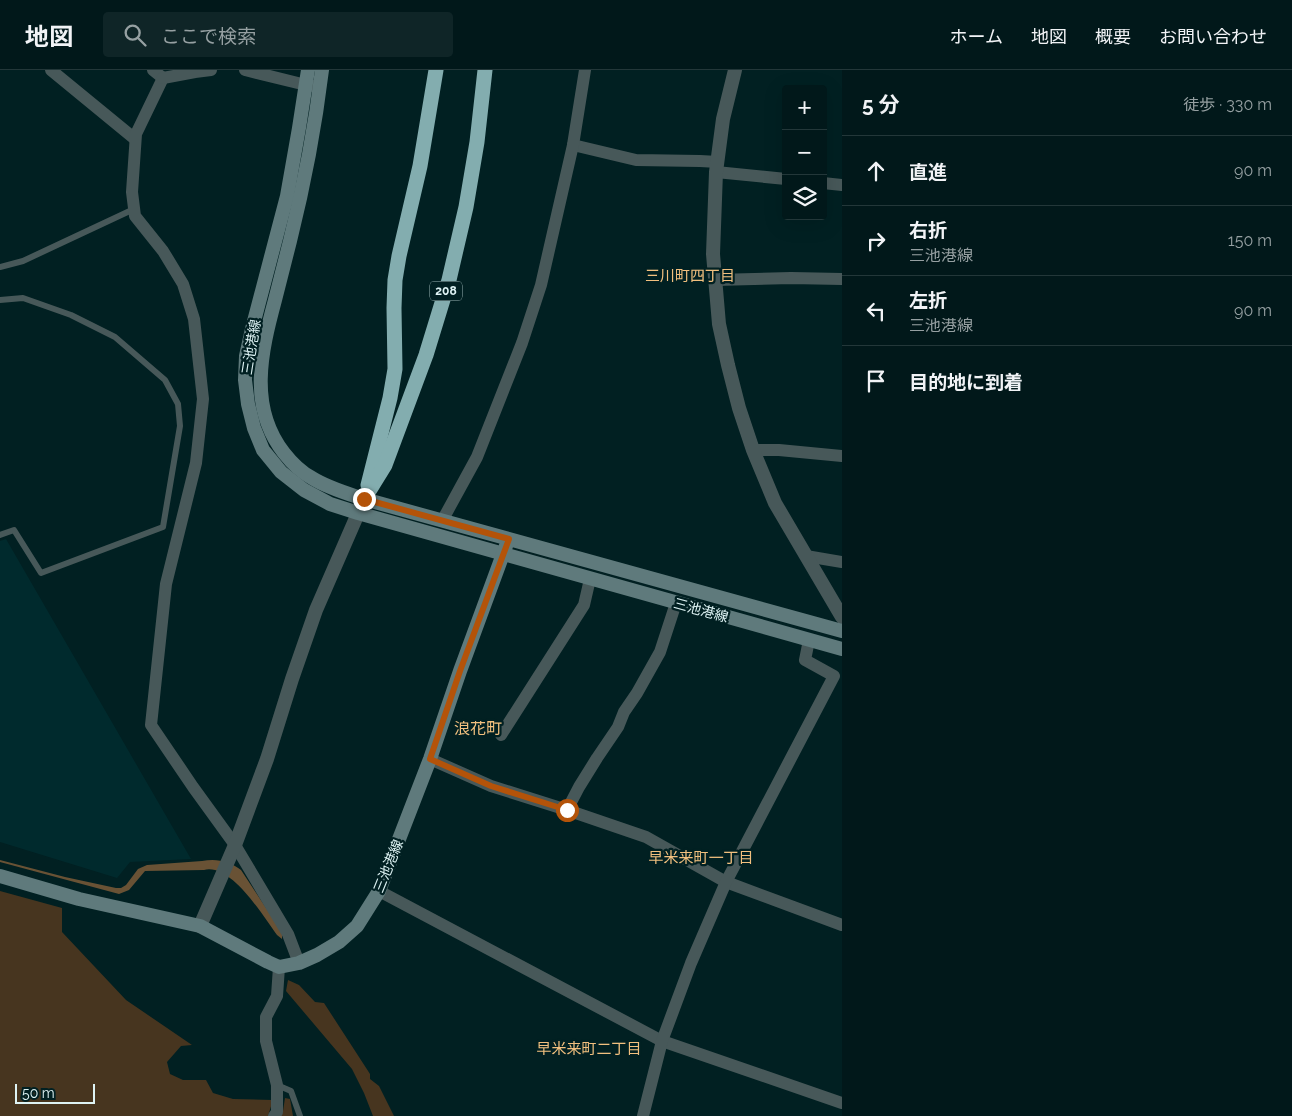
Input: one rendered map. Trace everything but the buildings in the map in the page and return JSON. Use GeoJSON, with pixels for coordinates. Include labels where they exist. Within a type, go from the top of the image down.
{"type":"FeatureCollection","features":[{"type":"Feature","properties":{"kind":"highway"},"geometry":{"type":"LineString","coordinates":[[364,499],[390,398],[394,369],[395,280],[420,166],[436,70]]}},
{"type":"Feature","properties":{"kind":"highway","name":"208"},"geometry":{"type":"LineString","coordinates":[[364,499],[386,465],[426,355],[449,280],[466,207],[477,142],[485,70]]}},
{"type":"Feature","properties":{"kind":"main road","name":"三池港線"},"geometry":{"type":"LineString","coordinates":[[308,70],[287,196],[246,356],[245,380],[254,428],[264,450],[281,472],[304,490],[330,504],[358,514],[842,649]]}},
{"type":"Feature","properties":{"kind":"main road","name":"三池港線"},"geometry":{"type":"LineString","coordinates":[[322,70],[314,129],[300,201],[266,332],[260,381],[262,402],[268,425],[278,444],[291,462],[310,478],[333,489],[364,499],[842,632]]}},
{"type":"Feature","properties":{"kind":"main road","name":"三池港線"},"geometry":{"type":"LineString","coordinates":[[279,967],[299,963],[318,956],[339,942],[357,926],[379,891],[430,759],[460,671],[509,539]]}},
{"type":"Feature","properties":{"kind":"main road"},"geometry":{"type":"LineString","coordinates":[[0,876],[79,899],[200,926],[279,967]]}},
{"type":"Feature","properties":{"kind":"street"},"geometry":{"type":"LineString","coordinates":[[51,70],[135,139]]}},
{"type":"Feature","properties":{"kind":"street"},"geometry":{"type":"LineString","coordinates":[[211,70],[158,74],[135,139],[132,192],[135,216],[163,251],[183,284],[194,319],[203,400],[196,462],[166,584],[151,725],[235,845],[288,934],[299,963]]}},
{"type":"Feature","properties":{"kind":"street"},"geometry":{"type":"LineString","coordinates":[[245,70],[320,88]]}},
{"type":"Feature","properties":{"kind":"street"},"geometry":{"type":"LineString","coordinates":[[442,521],[476,457],[522,343],[541,285],[573,145],[586,70]]}},
{"type":"Feature","properties":{"kind":"street"},"geometry":{"type":"LineString","coordinates":[[735,70],[724,119],[717,167],[713,228],[713,254],[719,324],[739,408],[753,450],[775,503],[842,617]]}},
{"type":"Feature","properties":{"kind":"street"},"geometry":{"type":"LineString","coordinates":[[573,145],[636,160],[717,167],[782,178]]}},
{"type":"Feature","properties":{"kind":"street"},"geometry":{"type":"LineString","coordinates":[[827,183],[842,185]]}},
{"type":"Feature","properties":{"kind":"street"},"geometry":{"type":"LineString","coordinates":[[715,280],[842,279]]}},
{"type":"Feature","properties":{"kind":"street"},"geometry":{"type":"LineString","coordinates":[[753,450],[778,450],[842,456]]}},
{"type":"Feature","properties":{"kind":"street"},"geometry":{"type":"LineString","coordinates":[[200,926],[220,883],[267,759],[316,610],[364,499]]}},
{"type":"Feature","properties":{"kind":"street"},"geometry":{"type":"LineString","coordinates":[[806,556],[842,562]]}},
{"type":"Feature","properties":{"kind":"street"},"geometry":{"type":"LineString","coordinates":[[501,735],[584,605],[590,579]]}},
{"type":"Feature","properties":{"kind":"street"},"geometry":{"type":"LineString","coordinates":[[567,810],[579,787],[618,727],[624,712],[660,652],[676,604]]}},
{"type":"Feature","properties":{"kind":"street"},"geometry":{"type":"LineString","coordinates":[[643,1116],[662,1041],[690,963],[726,882],[834,676],[805,660],[809,640]]}},
{"type":"Feature","properties":{"kind":"street"},"geometry":{"type":"LineString","coordinates":[[430,759],[491,786],[646,837],[726,882],[842,925]]}},
{"type":"Feature","properties":{"kind":"street"},"geometry":{"type":"LineString","coordinates":[[379,891],[662,1041],[842,1103]]}},
{"type":"Feature","properties":{"kind":"street"},"geometry":{"type":"LineString","coordinates":[[274,1116],[277,1112],[277,1085],[266,1041],[266,1017],[277,996],[279,967]]}},
{"type":"Feature","properties":{"kind":"lane"},"geometry":{"type":"LineString","coordinates":[[0,267],[22,262],[134,209]]}},
{"type":"Feature","properties":{"kind":"lane"},"geometry":{"type":"LineString","coordinates":[[0,300],[23,298],[71,315],[115,337],[165,380],[178,404],[180,426],[163,527],[41,573],[14,530],[0,535]]}},
{"type":"Feature","properties":{"kind":"lane"},"geometry":{"type":"LineString","coordinates":[[277,1085],[292,1091],[300,1116]]}},
{"type":"Feature","properties":{"kind":"shaded area"},"geometry":{"type":"Polygon","coordinates":[[[6,539],[191,859],[130,862],[117,878],[0,842],[0,541],[6,539]]]}},
{"type":"Feature","properties":{"kind":"shaded area"},"geometry":{"type":"Polygon","coordinates":[[[0,860],[116,888],[126,885],[138,869],[147,865],[212,860],[223,861],[241,870],[282,932],[282,939],[235,882],[214,870],[145,871],[129,890],[119,894],[0,862],[0,860]]]}},
{"type":"Feature","properties":{"kind":"shaded area"},"geometry":{"type":"Polygon","coordinates":[[[0,891],[62,908],[62,932],[126,1000],[192,1045],[181,1046],[167,1062],[170,1074],[183,1080],[206,1080],[213,1093],[233,1099],[273,1100],[268,1116],[0,1116],[0,891]]]}},
{"type":"Feature","properties":{"kind":"shaded area"},"geometry":{"type":"Polygon","coordinates":[[[288,980],[299,985],[315,1002],[324,1003],[370,1074],[370,1079],[379,1086],[394,1116],[373,1116],[352,1069],[286,991],[288,980]]]}},
{"type":"Feature","properties":{"kind":"shaded area"},"geometry":{"type":"Polygon","coordinates":[[[285,1098],[290,1099],[293,1116],[280,1116],[283,1111],[285,1098]]]}},
{"type":"Feature","properties":{"kind":"district","name":"三川町四丁目"},"geometry":{"type":"Point","coordinates":[690,276]}},
{"type":"Feature","properties":{"kind":"district","name":"浪花町"},"geometry":{"type":"Point","coordinates":[478,728]}},
{"type":"Feature","properties":{"kind":"district","name":"早米来町一丁目"},"geometry":{"type":"Point","coordinates":[701,858]}},
{"type":"Feature","properties":{"kind":"district","name":"早米来町二丁目"},"geometry":{"type":"Point","coordinates":[589,1049]}},
{"type":"Feature","properties":{"kind":"route"},"geometry":{"type":"LineString","coordinates":[[364,499],[509,539],[460,671],[430,759],[491,786],[567,810]]}}]}
